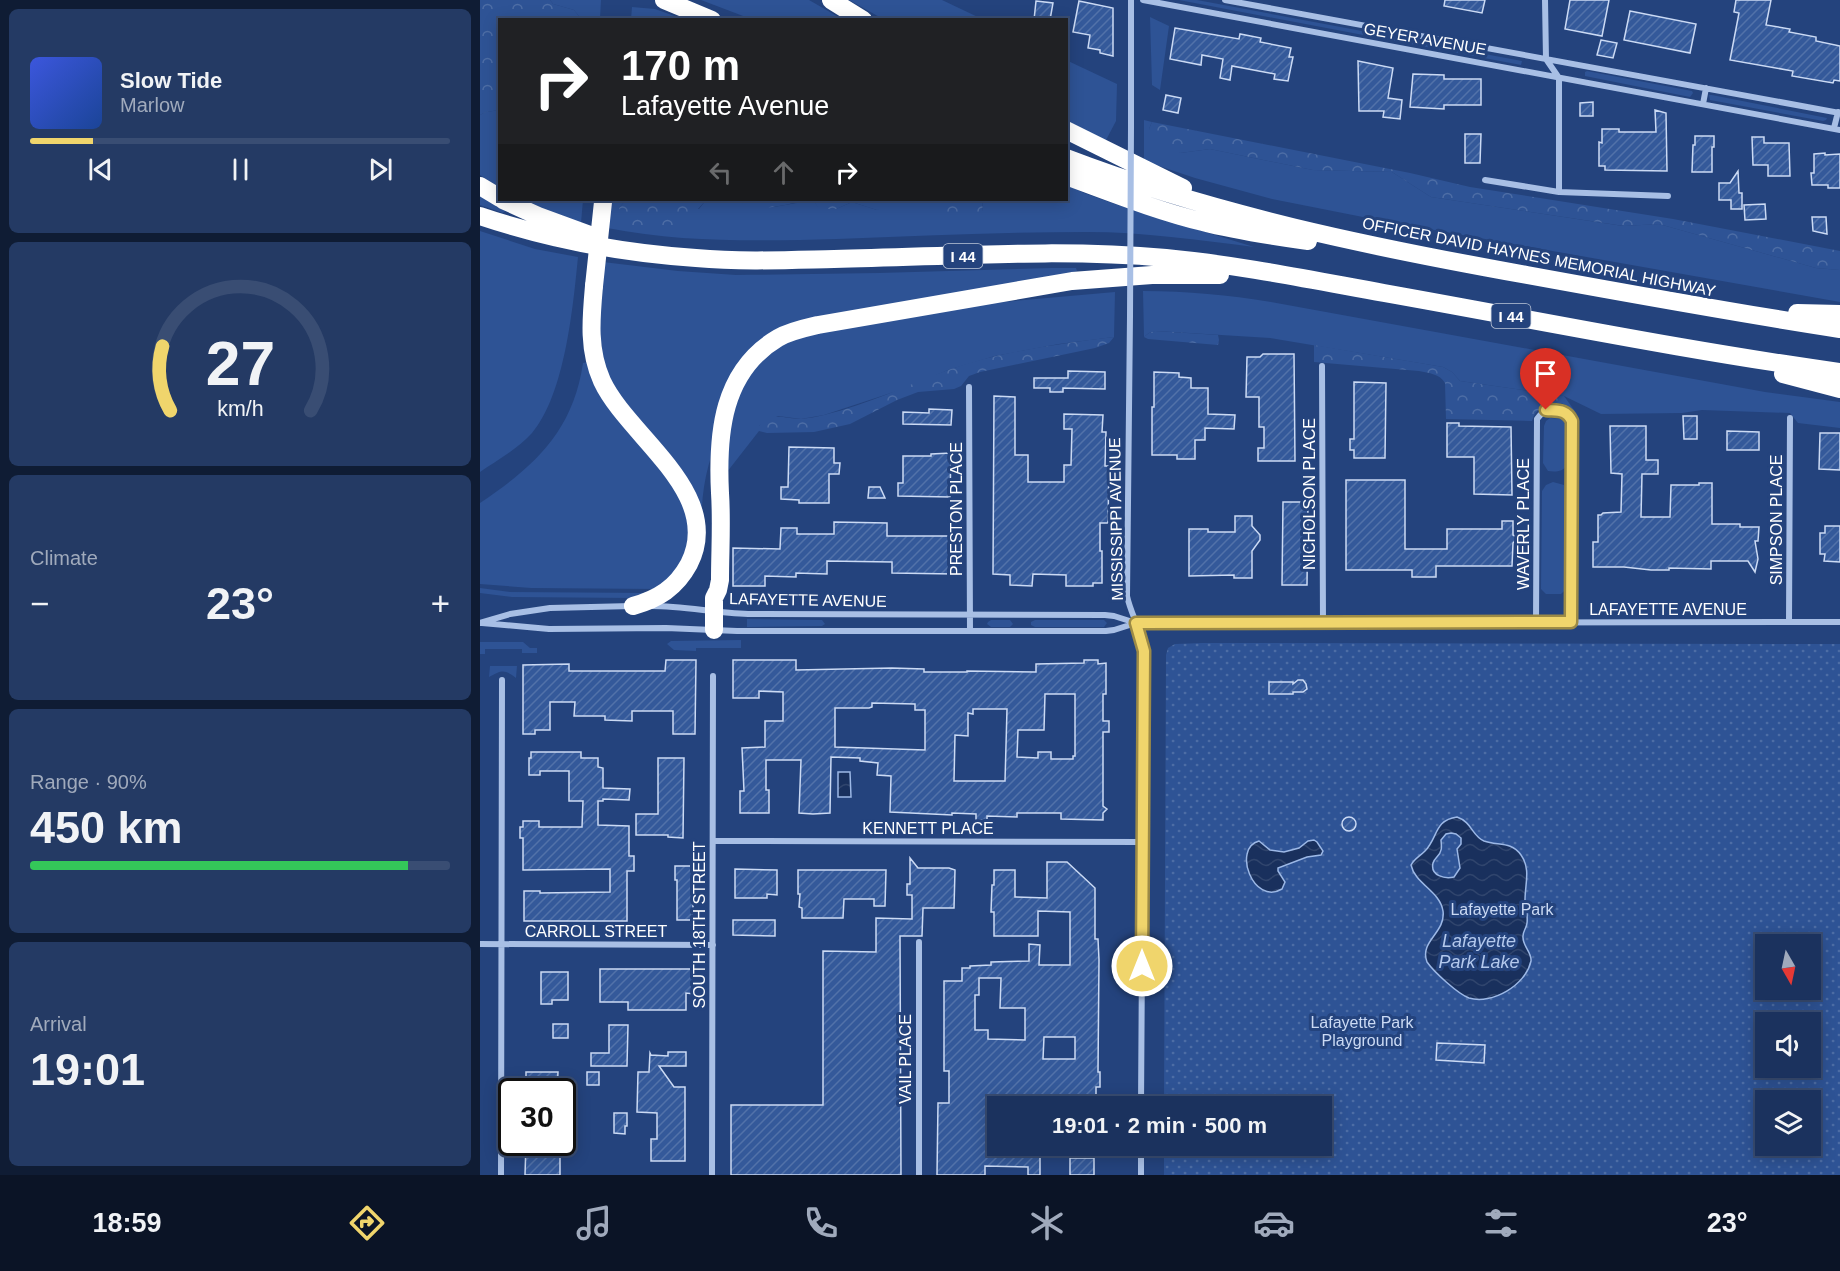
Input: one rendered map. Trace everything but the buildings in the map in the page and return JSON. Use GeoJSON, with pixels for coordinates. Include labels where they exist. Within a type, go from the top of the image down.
{"type":"FeatureCollection","features":[{"type":"Feature","properties":{"kind":"highway"},"geometry":{"type":"LineString","coordinates":[[664,0],[707,18]]}},
{"type":"Feature","properties":{"kind":"highway"},"geometry":{"type":"LineString","coordinates":[[831,0],[860,18]]}},
{"type":"Feature","properties":{"kind":"highway"},"geometry":{"type":"LineString","coordinates":[[1068,131],[1234,212]]}},
{"type":"Feature","properties":{"kind":"highway"},"geometry":{"type":"LineString","coordinates":[[1068,159],[1150,187],[1234,212]]}},
{"type":"Feature","properties":{"kind":"highway"},"geometry":{"type":"LineString","coordinates":[[1068,177],[1113,194],[1202,222],[1275,236],[1422,256]]}},
{"type":"Feature","properties":{"kind":"highway"},"geometry":{"type":"LineString","coordinates":[[480,186],[498,197]]}},
{"type":"Feature","properties":{"kind":"highway"},"geometry":{"type":"LineString","coordinates":[[505,201],[538,216],[639,253]]}},
{"type":"Feature","properties":{"kind":"highway"},"geometry":{"type":"LineString","coordinates":[[603,201],[591,320],[591,340],[595,359],[611,397],[671,469],[684,489],[692,505],[695,521],[694,551],[681,577],[660,596],[633,606]]}},
{"type":"Feature","properties":{"kind":"highway","name":"OFFICER DAVID HAYNES MEMORIAL HIGHWAY"},"geometry":{"type":"LineString","coordinates":[[1234,212],[1350,241],[1422,256],[1748,315],[1840,328]]}},
{"type":"Feature","properties":{"kind":"highway","name":"I 44"},"geometry":{"type":"LineString","coordinates":[[480,216],[524,231],[574,243],[699,259],[773,261],[1026,254],[1094,254],[1167,258],[1285,275],[1737,356],[1840,372]]}},
{"type":"Feature","properties":{"kind":"highway"},"geometry":{"type":"LineString","coordinates":[[714,630],[714,605],[720,580],[719,470],[727,401],[748,364],[761,350],[779,338],[818,325],[1072,281],[1152,275],[1285,275]]}},
{"type":"Feature","properties":{"kind":"highway"},"geometry":{"type":"LineString","coordinates":[[1748,315],[1840,314]]}},
{"type":"Feature","properties":{"kind":"highway"},"geometry":{"type":"LineString","coordinates":[[1737,356],[1776,372],[1840,389]]}},
{"type":"Feature","properties":{"kind":"street","name":"MISSISSIPPI AVENUE"},"geometry":{"type":"LineString","coordinates":[[1131,0],[1127,588],[1129,606],[1144,651],[1141,1096]]}},
{"type":"Feature","properties":{"kind":"street","name":"GEYER AVENUE"},"geometry":{"type":"LineString","coordinates":[[1143,0],[1837,129],[1839,112],[1226,0]]}},
{"type":"Feature","properties":{"kind":"street"},"geometry":{"type":"LineString","coordinates":[[1545,0],[1546,59],[1559,78],[1558,192]]}},
{"type":"Feature","properties":{"kind":"street"},"geometry":{"type":"LineString","coordinates":[[1703,104],[1706,88]]}},
{"type":"Feature","properties":{"kind":"street"},"geometry":{"type":"LineString","coordinates":[[1485,180],[1558,192],[1668,196]]}},
{"type":"Feature","properties":{"kind":"street","name":"NICHOLSON PLACE"},"geometry":{"type":"LineString","coordinates":[[1322,366],[1323,623]]}},
{"type":"Feature","properties":{"kind":"street","name":"PRESTON PLACE"},"geometry":{"type":"LineString","coordinates":[[969,387],[970,631]]}},
{"type":"Feature","properties":{"kind":"street","name":"WAVERLY PLACE"},"geometry":{"type":"LineString","coordinates":[[1536,622],[1537,420],[1546,410],[1563,411],[1572,421],[1571,622]]}},
{"type":"Feature","properties":{"kind":"street","name":"SIMPSON PLACE"},"geometry":{"type":"LineString","coordinates":[[1789,622],[1790,418]]}},
{"type":"Feature","properties":{"kind":"street","name":"LAFAYETTE AVENUE"},"geometry":{"type":"LineString","coordinates":[[480,623],[510,614],[550,608],[714,605],[748,615],[1105,615],[1136,623],[1840,622]]}},
{"type":"Feature","properties":{"kind":"street","name":"LAFAYETTE AVENUE"},"geometry":{"type":"LineString","coordinates":[[480,623],[538,629],[970,631],[1106,631],[1136,623]]}},
{"type":"Feature","properties":{"kind":"street","name":"SOUTH 18TH STREET"},"geometry":{"type":"LineString","coordinates":[[712,1175],[713,676]]}},
{"type":"Feature","properties":{"kind":"street"},"geometry":{"type":"LineString","coordinates":[[501,1175],[502,680]]}},
{"type":"Feature","properties":{"kind":"street","name":"KENNETT PLACE"},"geometry":{"type":"LineString","coordinates":[[713,841],[1143,842]]}},
{"type":"Feature","properties":{"kind":"street","name":"VAIL PLACE"},"geometry":{"type":"LineString","coordinates":[[919,942],[919,1175]]}},
{"type":"Feature","properties":{"kind":"street","name":"CARROLL STREET"},"geometry":{"type":"LineString","coordinates":[[480,944],[713,945]]}},
{"type":"Feature","properties":{"kind":"street"},"geometry":{"type":"LineString","coordinates":[[1141,1156],[1141,1175]]}},
{"type":"Feature","properties":{"kind":"green space"},"geometry":{"type":"Polygon","coordinates":[[[480,0],[550,0],[553,4],[574,10],[580,18],[498,18],[498,110],[480,115],[480,0]]]}},
{"type":"Feature","properties":{"kind":"green space"},"geometry":{"type":"Polygon","coordinates":[[[550,0],[601,0],[600,18],[580,18],[574,10],[553,4],[550,0]]]}},
{"type":"Feature","properties":{"kind":"green space"},"geometry":{"type":"Polygon","coordinates":[[[701,0],[809,0],[840,18],[748,18],[701,0]]]}},
{"type":"Feature","properties":{"kind":"green space"},"geometry":{"type":"Polygon","coordinates":[[[849,0],[942,0],[980,18],[881,18],[849,0]]]}},
{"type":"Feature","properties":{"kind":"green space"},"geometry":{"type":"Polygon","coordinates":[[[1179,0],[1197,0],[1522,61],[1521,65],[1179,0]]]}},
{"type":"Feature","properties":{"kind":"green space"},"geometry":{"type":"Polygon","coordinates":[[[632,7],[655,9],[680,18],[631,18],[632,7]]]}},
{"type":"Feature","properties":{"kind":"green space"},"geometry":{"type":"Polygon","coordinates":[[[1150,17],[1169,26],[1160,90],[1152,85],[1150,17]]]}},
{"type":"Feature","properties":{"kind":"green space"},"geometry":{"type":"Polygon","coordinates":[[[1068,61],[1117,84],[1116,121],[1105,142],[1068,122],[1068,61]]]}},
{"type":"Feature","properties":{"kind":"green space"},"geometry":{"type":"Polygon","coordinates":[[[1587,71],[1693,93],[1690,97],[1585,76],[1587,71]]]}},
{"type":"Feature","properties":{"kind":"green space"},"geometry":{"type":"Polygon","coordinates":[[[1709,95],[1827,118],[1823,121],[1710,100],[1709,95]]]}},
{"type":"Feature","properties":{"kind":"green space"},"geometry":{"type":"Polygon","coordinates":[[[498,110],[498,186],[480,175],[480,115],[498,110]]]}},
{"type":"Feature","properties":{"kind":"green space"},"geometry":{"type":"Polygon","coordinates":[[[1144,120],[1152,122],[1149,129],[1180,153],[1210,149],[1313,170],[1392,172],[1431,197],[1623,226],[1659,224],[1816,268],[1840,270],[1840,302],[1272,199],[1144,161],[1144,120]]]}},
{"type":"Feature","properties":{"kind":"green space"},"geometry":{"type":"Polygon","coordinates":[[[1152,122],[1470,187],[1673,219],[1840,251],[1840,270],[1816,268],[1659,224],[1624,226],[1431,197],[1392,172],[1313,170],[1210,149],[1180,153],[1157,146],[1149,129],[1152,122]]]}},
{"type":"Feature","properties":{"kind":"green space"},"geometry":{"type":"Polygon","coordinates":[[[1068,185],[1115,204],[1254,247],[1108,232],[751,240],[693,239],[607,228],[610,201],[625,201],[619,208],[699,209],[705,201],[742,201],[742,203],[774,207],[814,201],[819,208],[836,209],[852,202],[877,210],[890,201],[918,201],[983,211],[982,201],[1068,201],[1068,185]]]}},
{"type":"Feature","properties":{"kind":"green space"},"geometry":{"type":"Polygon","coordinates":[[[480,196],[507,209],[503,213],[480,205],[480,196]]]}},
{"type":"Feature","properties":{"kind":"green space"},"geometry":{"type":"Polygon","coordinates":[[[526,201],[583,201],[581,223],[526,201]]]}},
{"type":"Feature","properties":{"kind":"green space"},"geometry":{"type":"Polygon","coordinates":[[[625,201],[705,201],[680,224],[663,229],[628,226],[621,217],[619,208],[625,201]]]}},
{"type":"Feature","properties":{"kind":"green space"},"geometry":{"type":"Polygon","coordinates":[[[742,201],[804,201],[766,208],[741,203],[742,201]]]}},
{"type":"Feature","properties":{"kind":"green space"},"geometry":{"type":"Polygon","coordinates":[[[814,201],[891,201],[887,208],[877,210],[852,202],[836,209],[819,209],[814,201]]]}},
{"type":"Feature","properties":{"kind":"green space"},"geometry":{"type":"Polygon","coordinates":[[[918,201],[982,201],[983,212],[956,214],[932,208],[918,201]]]}},
{"type":"Feature","properties":{"kind":"green space"},"geometry":{"type":"Polygon","coordinates":[[[480,231],[535,249],[578,257],[566,349],[560,373],[543,416],[532,433],[521,444],[480,472],[480,231]]]}},
{"type":"Feature","properties":{"kind":"green space"},"geometry":{"type":"Polygon","coordinates":[[[603,262],[736,275],[1051,268],[1076,268],[1077,271],[762,342],[715,444],[704,487],[702,509],[699,509],[606,378],[598,335],[603,262]]]}},
{"type":"Feature","properties":{"kind":"green space"},"geometry":{"type":"Polygon","coordinates":[[[1143,291],[1208,294],[1271,302],[1765,392],[1840,402],[1840,428],[1798,423],[1790,413],[1702,410],[1682,413],[1601,414],[1564,396],[1460,381],[1452,372],[1443,367],[1270,338],[1156,331],[1144,337],[1143,291]]]}},
{"type":"Feature","properties":{"kind":"green space"},"geometry":{"type":"Polygon","coordinates":[[[1115,292],[1114,337],[995,356],[948,370],[906,388],[824,415],[801,419],[778,416],[759,426],[759,431],[727,472],[728,428],[734,398],[760,359],[793,338],[969,305],[1115,292]]]}},
{"type":"Feature","properties":{"kind":"green space"},"geometry":{"type":"Polygon","coordinates":[[[1155,331],[1218,335],[1219,340],[1218,345],[1144,337],[1155,331]]]}},
{"type":"Feature","properties":{"kind":"green space"},"geometry":{"type":"Polygon","coordinates":[[[1114,337],[1109,343],[1095,348],[980,372],[969,376],[961,386],[954,389],[918,392],[850,424],[814,432],[767,433],[759,431],[759,426],[764,421],[774,417],[801,419],[840,411],[968,363],[1009,353],[1114,337]]]}},
{"type":"Feature","properties":{"kind":"green space"},"geometry":{"type":"Polygon","coordinates":[[[1314,345],[1443,367],[1452,372],[1460,381],[1564,396],[1579,417],[1568,406],[1552,403],[1541,407],[1532,421],[1446,419],[1445,383],[1437,376],[1419,371],[1314,362],[1314,345]]]}},
{"type":"Feature","properties":{"kind":"green space"},"geometry":{"type":"Polygon","coordinates":[[[588,362],[632,432],[682,499],[689,527],[686,551],[676,572],[658,589],[531,588],[480,584],[480,503],[518,475],[548,445],[561,427],[570,408],[578,387],[583,363],[588,362]]]}},
{"type":"Feature","properties":{"kind":"green space"},"geometry":{"type":"Polygon","coordinates":[[[1550,418],[1562,419],[1567,427],[1567,465],[1556,471],[1548,471],[1543,463],[1544,426],[1550,418]]]}},
{"type":"Feature","properties":{"kind":"green space"},"geometry":{"type":"Polygon","coordinates":[[[1553,482],[1564,485],[1567,498],[1566,589],[1561,594],[1546,594],[1541,589],[1542,491],[1546,485],[1553,482]]]}},
{"type":"Feature","properties":{"kind":"green space"},"geometry":{"type":"Polygon","coordinates":[[[480,588],[510,592],[651,593],[634,598],[512,597],[480,593],[480,588]]]}},
{"type":"Feature","properties":{"kind":"green space"},"geometry":{"type":"Polygon","coordinates":[[[747,619],[822,620],[825,624],[822,626],[747,627],[747,619]]]}},
{"type":"Feature","properties":{"kind":"green space"},"geometry":{"type":"Polygon","coordinates":[[[991,620],[1010,620],[1013,624],[1010,627],[991,627],[987,624],[991,620]]]}},
{"type":"Feature","properties":{"kind":"green space"},"geometry":{"type":"Polygon","coordinates":[[[1035,620],[1104,620],[1107,623],[1104,627],[1035,627],[1031,625],[1031,622],[1035,620]]]}},
{"type":"Feature","properties":{"kind":"green space"},"geometry":{"type":"Polygon","coordinates":[[[741,640],[741,648],[696,648],[696,651],[674,650],[667,644],[671,641],[741,640]]]}},
{"type":"Feature","properties":{"kind":"green space"},"geometry":{"type":"Polygon","coordinates":[[[480,642],[523,642],[530,648],[537,648],[537,653],[522,653],[522,649],[485,649],[485,654],[480,654],[480,642]]]}},
{"type":"Feature","properties":{"kind":"green space","name":"Lafayette Park"},"geometry":{"type":"Polygon","coordinates":[[[1203,643],[1840,644],[1840,1175],[1164,1175],[1164,1156],[1332,1156],[1332,1096],[1164,1096],[1166,655],[1168,648],[1175,644],[1203,643]]]}},
{"type":"Feature","properties":{"kind":"green space"},"geometry":{"type":"Polygon","coordinates":[[[490,666],[517,666],[516,678],[503,672],[489,677],[490,666]]]}},
{"type":"Feature","properties":{"kind":"water"},"geometry":{"type":"Polygon","coordinates":[[[838,772],[850,772],[851,797],[838,797],[838,772]]]}},
{"type":"Feature","properties":{"kind":"water","name":"Lafayette Park Lake"},"geometry":{"type":"Polygon","coordinates":[[[1457,817],[1462,819],[1484,841],[1513,848],[1521,855],[1526,866],[1527,925],[1523,940],[1531,961],[1528,970],[1515,985],[1488,999],[1464,996],[1446,982],[1427,962],[1427,948],[1441,925],[1443,911],[1437,898],[1413,872],[1411,865],[1429,846],[1440,826],[1457,817]],[[1446,834],[1441,840],[1440,852],[1433,863],[1434,871],[1439,876],[1454,877],[1460,868],[1457,849],[1461,844],[1461,838],[1456,834],[1446,834]]]}},
{"type":"Feature","properties":{"kind":"water"},"geometry":{"type":"Polygon","coordinates":[[[1314,840],[1323,851],[1321,855],[1307,857],[1278,868],[1285,882],[1282,889],[1272,892],[1262,890],[1255,883],[1247,864],[1247,854],[1251,846],[1259,841],[1270,850],[1284,852],[1299,848],[1308,841],[1314,840]]]}},
{"type":"Feature","properties":{"kind":"route"},"geometry":{"type":"LineString","coordinates":[[1142,966],[1144,651],[1143,640],[1136,623],[1571,622],[1572,421],[1563,411],[1546,410]]}},
{"type":"Feature","properties":{"kind":"park label","name":"Lafayette Park Playground"},"geometry":{"type":"Point","coordinates":[1362,1031]}}]}
